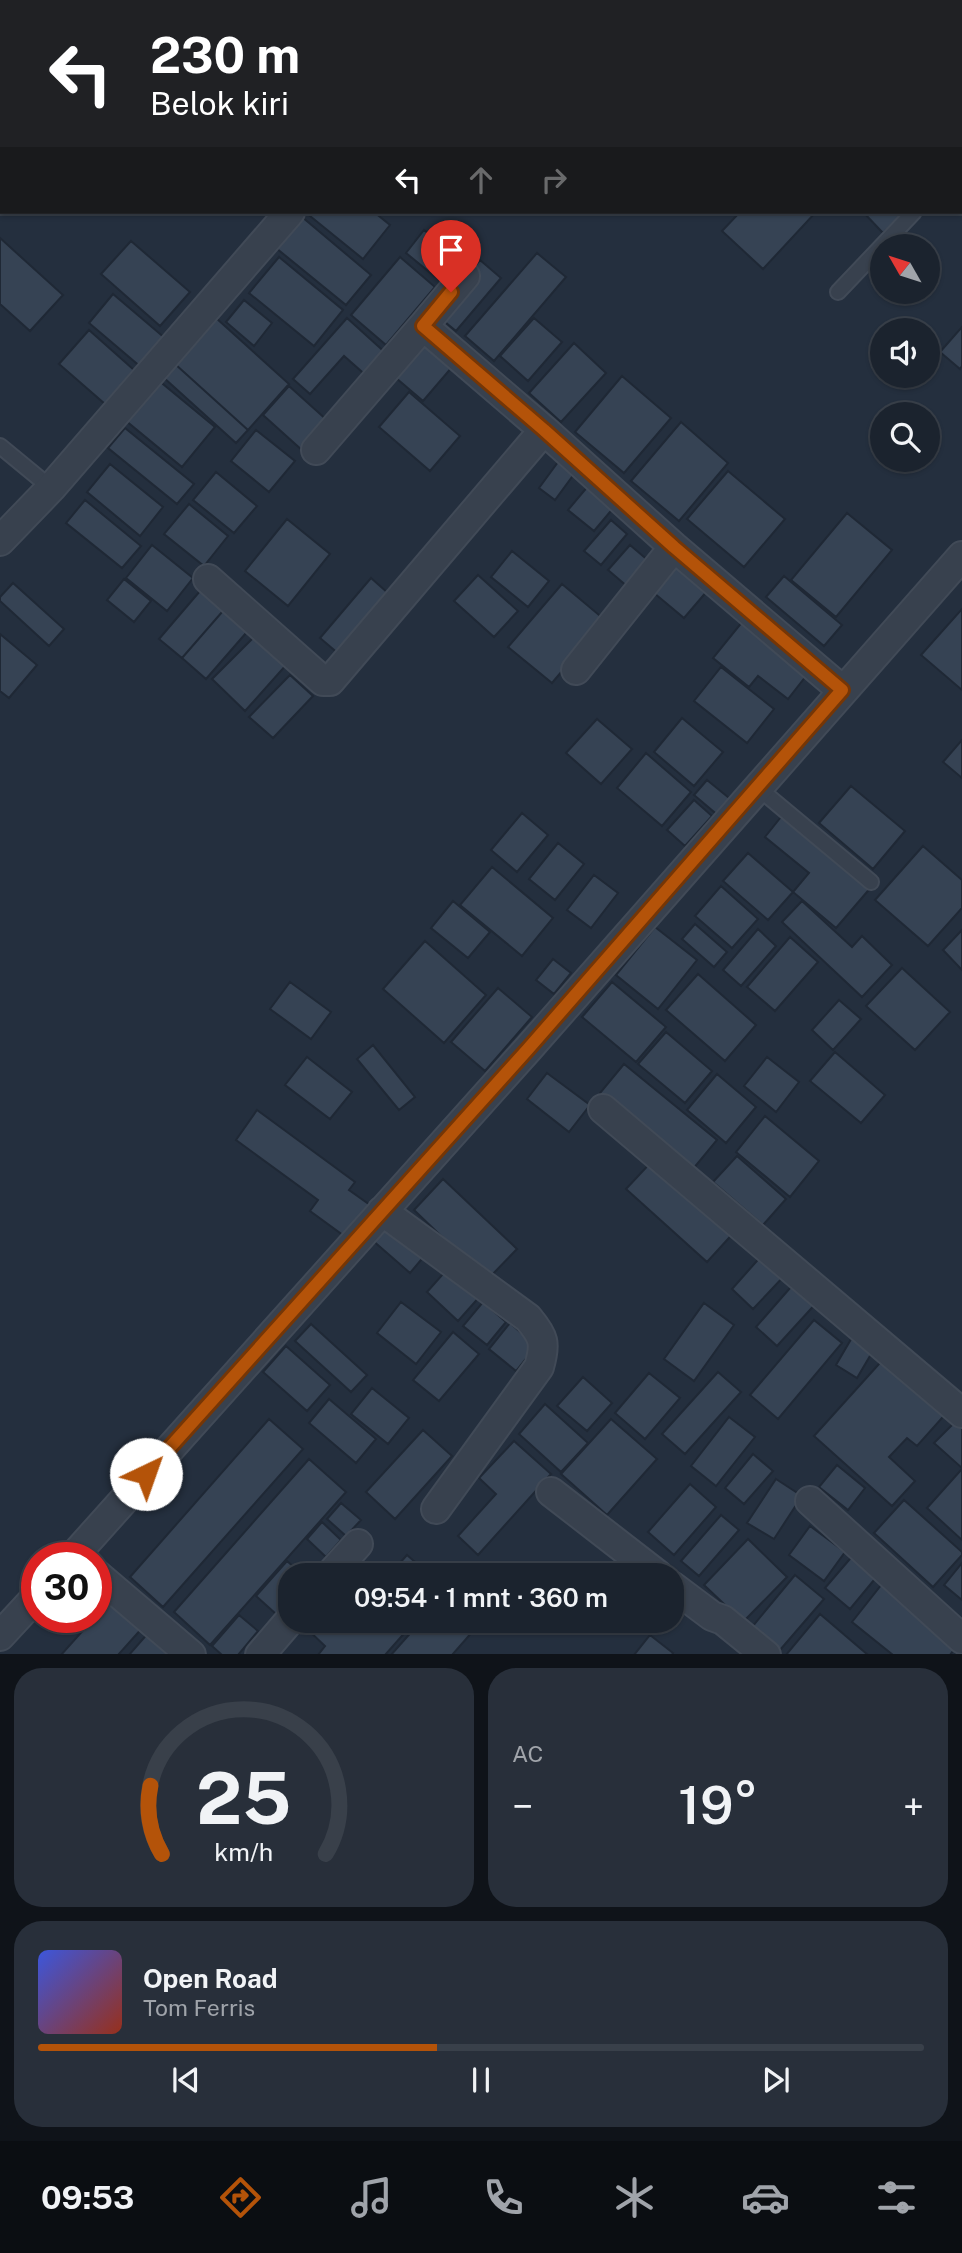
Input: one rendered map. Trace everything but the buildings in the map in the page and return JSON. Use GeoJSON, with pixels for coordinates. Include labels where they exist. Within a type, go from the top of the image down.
{"type":"FeatureCollection","features":[{"type":"Feature","properties":{"kind":"street"},"geometry":{"type":"LineString","coordinates":[[0,541],[51,488],[288,214]]}},
{"type":"Feature","properties":{"kind":"street"},"geometry":{"type":"LineString","coordinates":[[316,450],[465,276]]}},
{"type":"Feature","properties":{"kind":"street"},"geometry":{"type":"LineString","coordinates":[[423,326],[674,547],[842,690]]}},
{"type":"Feature","properties":{"kind":"street"},"geometry":{"type":"LineString","coordinates":[[208,579],[323,681],[330,681],[544,430]]}},
{"type":"Feature","properties":{"kind":"street"},"geometry":{"type":"LineString","coordinates":[[576,670],[674,547]]}},
{"type":"Feature","properties":{"kind":"street"},"geometry":{"type":"LineString","coordinates":[[87,1542],[528,1049],[962,556]]}},
{"type":"Feature","properties":{"kind":"street"},"geometry":{"type":"LineString","coordinates":[[603,1109],[962,1413]]}},
{"type":"Feature","properties":{"kind":"street"},"geometry":{"type":"LineString","coordinates":[[382,1211],[528,1318],[539,1331],[544,1344],[539,1367],[436,1509]]}},
{"type":"Feature","properties":{"kind":"street"},"geometry":{"type":"LineString","coordinates":[[551,1492],[643,1563]]}},
{"type":"Feature","properties":{"kind":"street"},"geometry":{"type":"LineString","coordinates":[[810,1501],[962,1639]]}},
{"type":"Feature","properties":{"kind":"street"},"geometry":{"type":"LineString","coordinates":[[341,1563],[358,1544]]}},
{"type":"Feature","properties":{"kind":"street"},"geometry":{"type":"LineString","coordinates":[[112,1587],[191,1654]]}},
{"type":"Feature","properties":{"kind":"street"},"geometry":{"type":"LineString","coordinates":[[684,1595],[712,1616],[723,1620],[765,1654]]}},
{"type":"Feature","properties":{"kind":"street"},"geometry":{"type":"LineString","coordinates":[[0,1636],[21,1613]]}},
{"type":"Feature","properties":{"kind":"street"},"geometry":{"type":"LineString","coordinates":[[260,1654],[279,1633]]}},
{"type":"Feature","properties":{"kind":"lane"},"geometry":{"type":"LineString","coordinates":[[838,292],[912,214]]}},
{"type":"Feature","properties":{"kind":"lane"},"geometry":{"type":"LineString","coordinates":[[0,446],[51,488]]}},
{"type":"Feature","properties":{"kind":"lane"},"geometry":{"type":"LineString","coordinates":[[757,787],[871,882]]}},
{"type":"Feature","properties":{"kind":"route"},"geometry":{"type":"LineString","coordinates":[[146,1474],[528,1049],[842,690],[674,547],[423,326],[451,292]]}}]}
